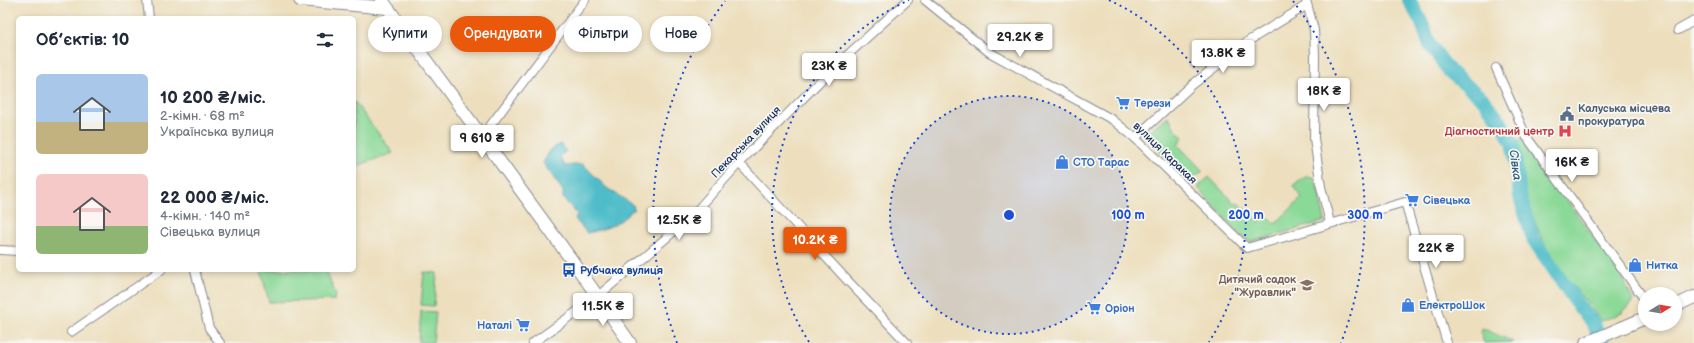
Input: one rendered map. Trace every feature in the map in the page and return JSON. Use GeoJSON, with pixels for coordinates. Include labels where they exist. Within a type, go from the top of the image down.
{"type":"FeatureCollection","features":[{"type":"Feature","properties":{"kind":"main road"},"geometry":{"type":"LineString","coordinates":[[300,0],[385,4],[630,343]]}},
{"type":"Feature","properties":{"kind":"main road"},"geometry":{"type":"LineString","coordinates":[[1682,303],[1694,298]]}},
{"type":"Feature","properties":{"kind":"main road"},"geometry":{"type":"LineString","coordinates":[[1586,343],[1638,321]]}},
{"type":"Feature","properties":{"kind":"street"},"geometry":{"type":"LineString","coordinates":[[147,0],[149,16]]}},
{"type":"Feature","properties":{"kind":"street"},"geometry":{"type":"LineString","coordinates":[[481,138],[585,0]]}},
{"type":"Feature","properties":{"kind":"street","name":"Пекарська вулиця"},"geometry":{"type":"LineString","coordinates":[[533,343],[597,297],[692,216],[739,163],[831,70],[908,0]]}},
{"type":"Feature","properties":{"kind":"street","name":"вулиця Каракая"},"geometry":{"type":"LineString","coordinates":[[925,0],[989,52],[1113,120],[1136,138],[1247,248],[1330,223]]}},
{"type":"Feature","properties":{"kind":"street"},"geometry":{"type":"LineString","coordinates":[[1136,138],[1192,85],[1250,40],[1306,2],[1314,30],[1314,138],[1321,187],[1330,223],[1406,202],[1447,343]]}},
{"type":"Feature","properties":{"kind":"street"},"geometry":{"type":"LineString","coordinates":[[1678,30],[1694,21]]}},
{"type":"Feature","properties":{"kind":"street"},"geometry":{"type":"LineString","coordinates":[[1496,68],[1526,136],[1638,290]]}},
{"type":"Feature","properties":{"kind":"street"},"geometry":{"type":"LineString","coordinates":[[739,163],[907,343]]}},
{"type":"Feature","properties":{"kind":"street"},"geometry":{"type":"LineString","coordinates":[[0,250],[16,251]]}},
{"type":"Feature","properties":{"kind":"street"},"geometry":{"type":"LineString","coordinates":[[71,332],[157,272]]}},
{"type":"Feature","properties":{"kind":"street"},"geometry":{"type":"LineString","coordinates":[[195,272],[209,328],[220,343]]}},
{"type":"Feature","properties":{"kind":"green space"},"geometry":{"type":"Polygon","coordinates":[[[356,104],[393,153],[356,166],[356,104]]]}},
{"type":"Feature","properties":{"kind":"green space"},"geometry":{"type":"Polygon","coordinates":[[[1168,116],[1175,129],[1183,137],[1178,145],[1203,171],[1190,180],[1150,142],[1148,132],[1168,116]]]}},
{"type":"Feature","properties":{"kind":"green space"},"geometry":{"type":"Polygon","coordinates":[[[1521,139],[1525,141],[1623,279],[1633,301],[1622,313],[1601,321],[1570,282],[1544,244],[1533,216],[1524,186],[1516,141],[1521,139]]]}},
{"type":"Feature","properties":{"kind":"green space"},"geometry":{"type":"Polygon","coordinates":[[[1308,176],[1315,178],[1325,221],[1251,242],[1240,235],[1199,189],[1199,186],[1209,177],[1235,204],[1238,203],[1259,222],[1266,215],[1275,224],[1302,198],[1294,186],[1298,181],[1308,176]]]}},
{"type":"Feature","properties":{"kind":"green space"},"geometry":{"type":"Polygon","coordinates":[[[262,272],[327,272],[336,295],[335,300],[269,302],[262,272]]]}},
{"type":"Feature","properties":{"kind":"green space"},"geometry":{"type":"Polygon","coordinates":[[[424,272],[437,273],[434,306],[421,305],[424,272]]]}},
{"type":"Feature","properties":{"kind":"green space"},"geometry":{"type":"Polygon","coordinates":[[[421,311],[436,312],[433,343],[419,342],[421,311]]]}},
{"type":"Feature","properties":{"kind":"green space"},"geometry":{"type":"Polygon","coordinates":[[[1482,328],[1513,342],[1484,343],[1481,334],[1482,328]]]}},
{"type":"Feature","properties":{"kind":"water"},"geometry":{"type":"Polygon","coordinates":[[[560,144],[566,151],[560,157],[565,166],[583,164],[607,188],[633,205],[634,209],[623,219],[613,225],[587,233],[575,219],[577,214],[563,198],[563,191],[543,163],[550,150],[560,144]]]}},
{"type":"Feature","properties":{"kind":"waterway","name":"Сівка"},"geometry":{"type":"LineString","coordinates":[[1409,0],[1421,21],[1430,45],[1450,72],[1483,99],[1501,123],[1512,142],[1520,197],[1533,239],[1580,308],[1593,323],[1603,343]]}},
{"type":"Feature","properties":{"kind":"place","name":"Терези"},"geometry":{"type":"Point","coordinates":[1123,103]}},
{"type":"Feature","properties":{"kind":"place","name":"Калуська місцева прокуратура"},"geometry":{"type":"Point","coordinates":[1567,114]}},
{"type":"Feature","properties":{"kind":"place","name":"Діагностичний центр"},"geometry":{"type":"Point","coordinates":[1565,131]}},
{"type":"Feature","properties":{"kind":"place","name":"СТО Тарас"},"geometry":{"type":"Point","coordinates":[1062,162]}},
{"type":"Feature","properties":{"kind":"place","name":"Сівецька"},"geometry":{"type":"Point","coordinates":[1412,200]}},
{"type":"Feature","properties":{"kind":"place","name":"Нитка"},"geometry":{"type":"Point","coordinates":[1635,265]}},
{"type":"Feature","properties":{"kind":"place","name":"Рубчака вулиця"},"geometry":{"type":"Point","coordinates":[569,270]}},
{"type":"Feature","properties":{"kind":"place","name":"Дитячий садок \"Журавлик\""},"geometry":{"type":"Point","coordinates":[1307,285]}},
{"type":"Feature","properties":{"kind":"place","name":"ЕлектроШок"},"geometry":{"type":"Point","coordinates":[1408,305]}},
{"type":"Feature","properties":{"kind":"place","name":"Оріон"},"geometry":{"type":"Point","coordinates":[1094,308]}},
{"type":"Feature","properties":{"kind":"place","name":"Наталі"},"geometry":{"type":"Point","coordinates":[523,325]}}]}
